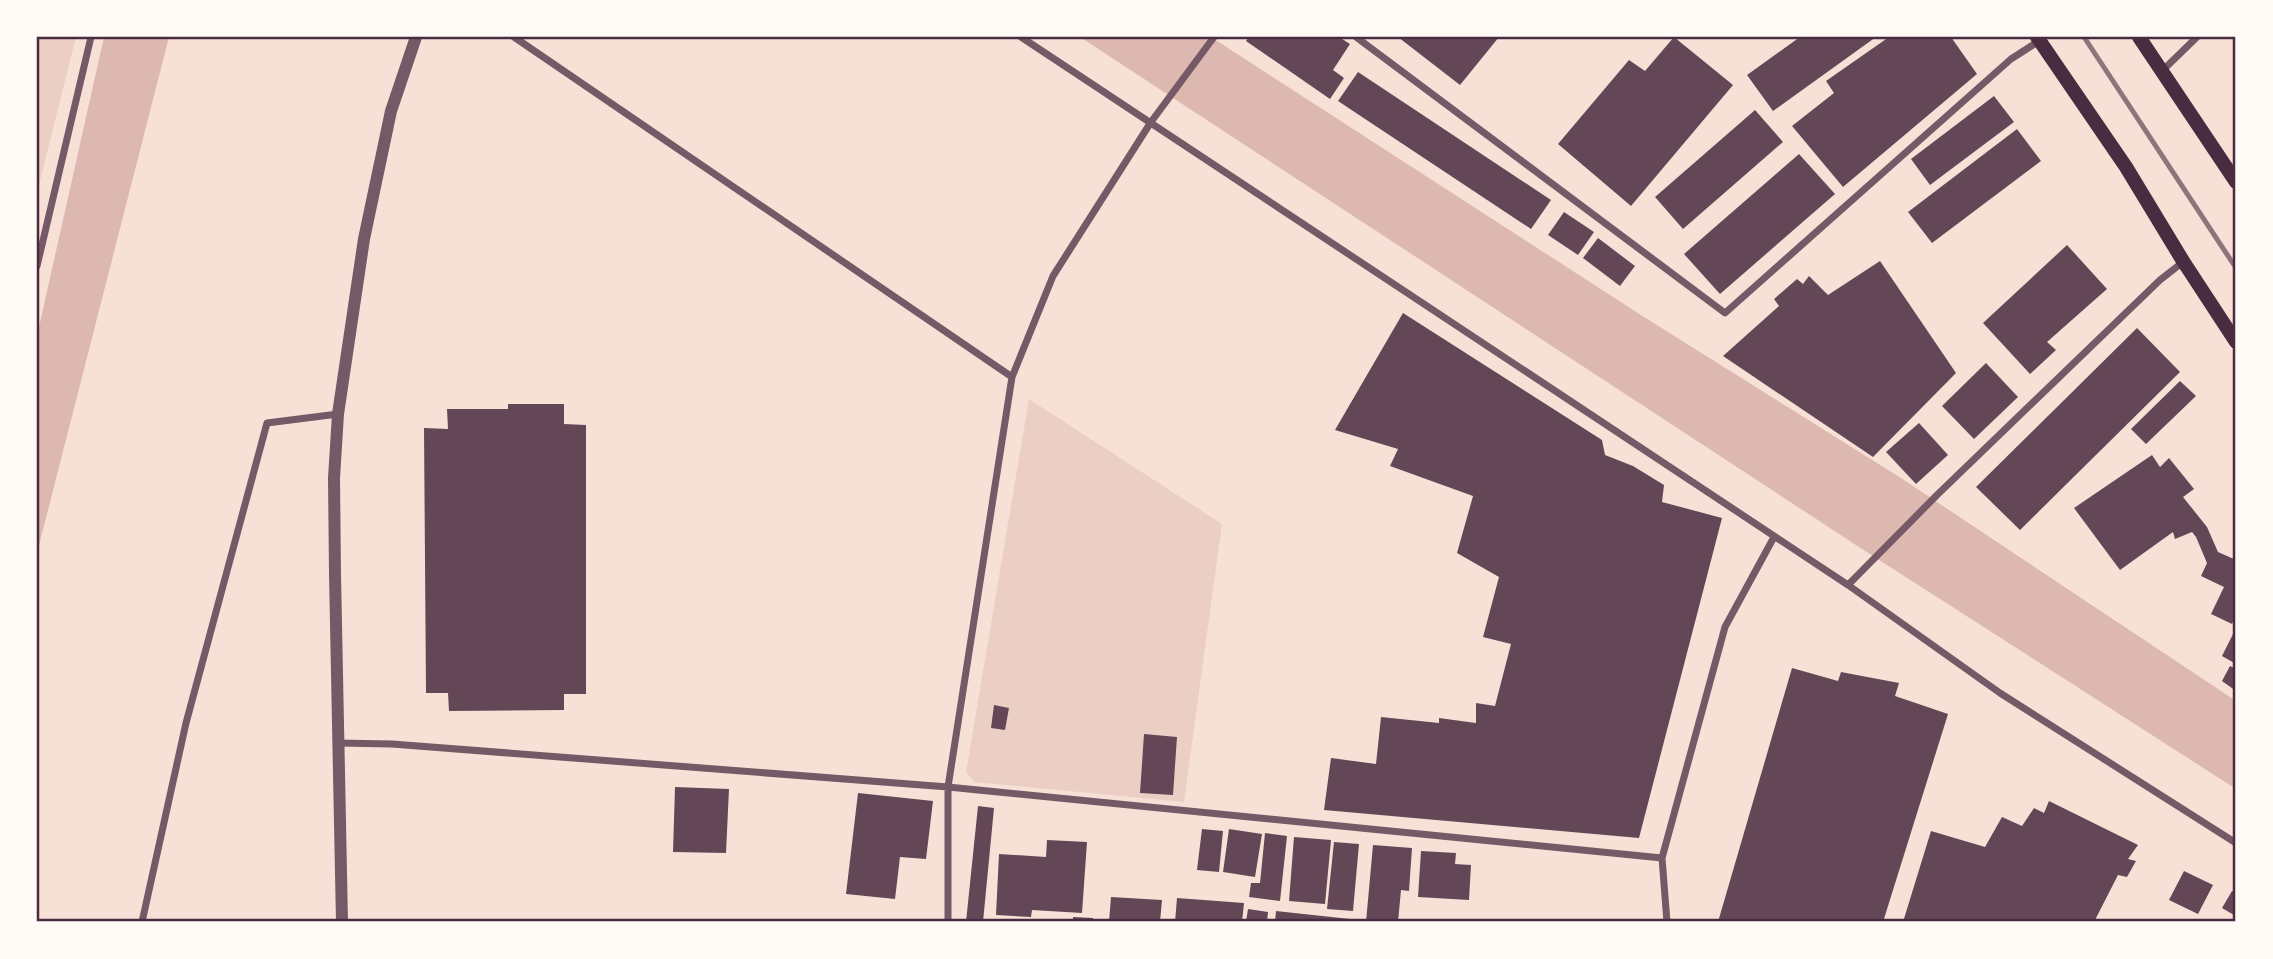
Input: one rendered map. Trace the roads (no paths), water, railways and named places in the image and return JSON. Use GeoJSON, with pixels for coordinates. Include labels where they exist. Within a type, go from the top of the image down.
{"type":"FeatureCollection","features":[{"type":"Feature","properties":{"kind":"main road"},"geometry":{"type":"LineString","coordinates":[[2138,37],[2236,183]]}},
{"type":"Feature","properties":{"kind":"main road"},"geometry":{"type":"LineString","coordinates":[[2038,39],[2126,167],[2236,342]]}},
{"type":"Feature","properties":{"kind":"street"},"geometry":{"type":"LineString","coordinates":[[37,266],[91,37]]}},
{"type":"Feature","properties":{"kind":"street"},"geometry":{"type":"LineString","coordinates":[[342,922],[334,478],[338,414],[363,239],[391,111],[416,37]]}},
{"type":"Feature","properties":{"kind":"street"},"geometry":{"type":"LineString","coordinates":[[514,37],[1012,377]]}},
{"type":"Feature","properties":{"kind":"street"},"geometry":{"type":"LineString","coordinates":[[1021,37],[1849,585],[2000,693],[2236,843]]}},
{"type":"Feature","properties":{"kind":"street"},"geometry":{"type":"LineString","coordinates":[[948,922],[948,787],[1012,377],[1053,276],[1151,122],[1214,37]]}},
{"type":"Feature","properties":{"kind":"street"},"geometry":{"type":"LineString","coordinates":[[1356,37],[1725,313],[2011,59],[2038,39]]}},
{"type":"Feature","properties":{"kind":"street"},"geometry":{"type":"LineString","coordinates":[[2162,71],[2197,37]]}},
{"type":"Feature","properties":{"kind":"street"},"geometry":{"type":"LineString","coordinates":[[1849,585],[1937,495],[2183,261]]}},
{"type":"Feature","properties":{"kind":"street"},"geometry":{"type":"LineString","coordinates":[[142,922],[186,723],[267,423],[338,414]]}},
{"type":"Feature","properties":{"kind":"street"},"geometry":{"type":"LineString","coordinates":[[1667,922],[1662,858],[1726,627],[1774,537]]}},
{"type":"Feature","properties":{"kind":"street"},"geometry":{"type":"LineString","coordinates":[[337,743],[392,744],[948,787],[1662,858]]}},
{"type":"Feature","properties":{"kind":"railway"},"geometry":{"type":"LineString","coordinates":[[2084,37],[2236,268]]}}]}
